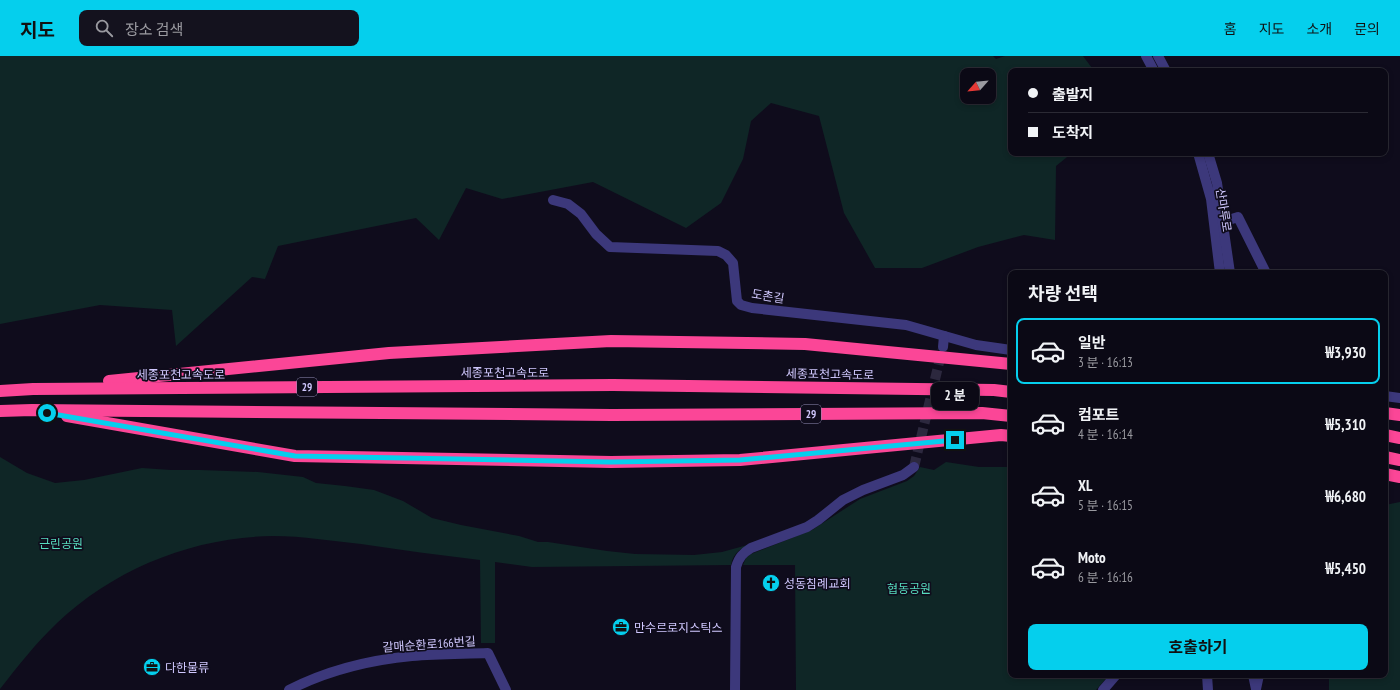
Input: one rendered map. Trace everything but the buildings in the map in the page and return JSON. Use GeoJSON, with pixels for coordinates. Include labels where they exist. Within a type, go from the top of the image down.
{"type":"FeatureCollection","features":[{"type":"Feature","properties":{"kind":"highway"},"geometry":{"type":"LineString","coordinates":[[33,389],[389,353],[611,341],[805,344],[1008,364]]}},
{"type":"Feature","properties":{"kind":"highway","name":"세종포천고속도로"},"geometry":{"type":"LineString","coordinates":[[0,391],[33,389],[613,385],[978,390],[1008,392]]}},
{"type":"Feature","properties":{"kind":"highway"},"geometry":{"type":"LineString","coordinates":[[32,410],[295,456],[610,462],[740,460],[1001,435],[1008,436]]}},
{"type":"Feature","properties":{"kind":"highway","name":"29"},"geometry":{"type":"LineString","coordinates":[[0,411],[32,410],[612,415],[982,413],[1008,416]]}},
{"type":"Feature","properties":{"kind":"highway"},"geometry":{"type":"LineString","coordinates":[[1388,413],[1400,415]]}},
{"type":"Feature","properties":{"kind":"highway"},"geometry":{"type":"LineString","coordinates":[[1388,436],[1400,438]]}},
{"type":"Feature","properties":{"kind":"highway"},"geometry":{"type":"LineString","coordinates":[[1388,458],[1400,460]]}},
{"type":"Feature","properties":{"kind":"highway"},"geometry":{"type":"LineString","coordinates":[[1388,475],[1400,477]]}},
{"type":"Feature","properties":{"kind":"street"},"geometry":{"type":"LineString","coordinates":[[1146,56],[1152,68]]}},
{"type":"Feature","properties":{"kind":"street"},"geometry":{"type":"LineString","coordinates":[[1158,56],[1164,68]]}},
{"type":"Feature","properties":{"kind":"street","name":"산마루로"},"geometry":{"type":"LineString","coordinates":[[1199,156],[1218,223],[1229,270]]}},
{"type":"Feature","properties":{"kind":"street","name":"산마루로"},"geometry":{"type":"LineString","coordinates":[[1209,156],[1217,183],[1220,270]]}},
{"type":"Feature","properties":{"kind":"street","name":"도촌길"},"geometry":{"type":"LineString","coordinates":[[553,200],[568,204],[581,214],[596,234],[610,247],[718,251],[726,255],[733,263],[737,301],[741,305],[752,308],[906,325],[976,345],[1008,350]]}},
{"type":"Feature","properties":{"kind":"street"},"geometry":{"type":"LineString","coordinates":[[1218,223],[1238,217],[1264,270]]}},
{"type":"Feature","properties":{"kind":"street"},"geometry":{"type":"LineString","coordinates":[[943,347],[944,336]]}},
{"type":"Feature","properties":{"kind":"street"},"geometry":{"type":"LineString","coordinates":[[1388,396],[1400,398]]}},
{"type":"Feature","properties":{"kind":"street"},"geometry":{"type":"LineString","coordinates":[[735,690],[736,566],[738,559],[751,548],[807,527],[843,500],[863,490],[903,475],[914,466]]}},
{"type":"Feature","properties":{"kind":"street","name":"갈매순환로166번길"},"geometry":{"type":"LineString","coordinates":[[289,690],[331,673],[377,661],[412,656],[488,653],[506,690]]}},
{"type":"Feature","properties":{"kind":"street"},"geometry":{"type":"LineString","coordinates":[[1103,690],[1113,678]]}},
{"type":"Feature","properties":{"kind":"street"},"geometry":{"type":"LineString","coordinates":[[1207,678],[1208,690]]}},
{"type":"Feature","properties":{"kind":"street"},"geometry":{"type":"LineString","coordinates":[[1254,678],[1256,690]]}},
{"type":"Feature","properties":{"kind":"street"},"geometry":{"type":"LineString","coordinates":[[1256,690],[1259,678]]}},
{"type":"Feature","properties":{"kind":"green space"},"geometry":{"type":"Polygon","coordinates":[[[0,56],[993,56],[996,59],[1005,56],[1083,56],[1092,68],[1008,68],[1008,156],[1068,156],[1056,166],[1055,240],[1024,235],[978,247],[922,268],[875,268],[844,213],[819,116],[771,103],[751,121],[743,159],[721,203],[686,228],[593,182],[502,199],[466,188],[439,240],[416,218],[278,246],[265,279],[252,277],[176,346],[172,310],[100,305],[0,324],[0,56]]]}},
{"type":"Feature","properties":{"kind":"green space","name":"근린공원"},"geometry":{"type":"Polygon","coordinates":[[[0,457],[27,473],[55,483],[84,480],[142,468],[258,472],[303,477],[316,483],[374,490],[403,501],[432,518],[519,536],[538,542],[548,542],[607,551],[635,554],[694,555],[722,552],[751,544],[744,547],[736,554],[731,565],[532,567],[495,562],[495,643],[481,643],[480,560],[295,537],[273,536],[214,542],[185,549],[157,559],[104,586],[57,623],[20,663],[0,689],[0,457]]]}},
{"type":"Feature","properties":{"kind":"green space","name":"협동공원"},"geometry":{"type":"Polygon","coordinates":[[[946,462],[979,467],[1008,466],[1008,678],[1106,678],[1096,690],[796,690],[795,565],[743,565],[746,558],[751,554],[812,530],[860,499],[907,481],[914,476],[920,467],[934,470],[946,462]]]}},
{"type":"Feature","properties":{"kind":"green space"},"geometry":{"type":"Polygon","coordinates":[[[1400,502],[1400,690],[1329,690],[1329,678],[1388,678],[1388,504],[1400,502]]]}},
{"type":"Feature","properties":{"kind":"tunnel"},"geometry":{"type":"LineString","coordinates":[[914,467],[942,350]]}},
{"type":"Feature","properties":{"kind":"place","name":"성동침례교회"},"geometry":{"type":"Point","coordinates":[771,583]}},
{"type":"Feature","properties":{"kind":"place","name":"만수르로지스틱스"},"geometry":{"type":"Point","coordinates":[621,627]}},
{"type":"Feature","properties":{"kind":"place","name":"다한물류"},"geometry":{"type":"Point","coordinates":[152,667]}},
{"type":"Feature","properties":{"kind":"route"},"geometry":{"type":"LineString","coordinates":[[47,413],[295,456],[610,462],[740,460],[955,440]]}}]}
